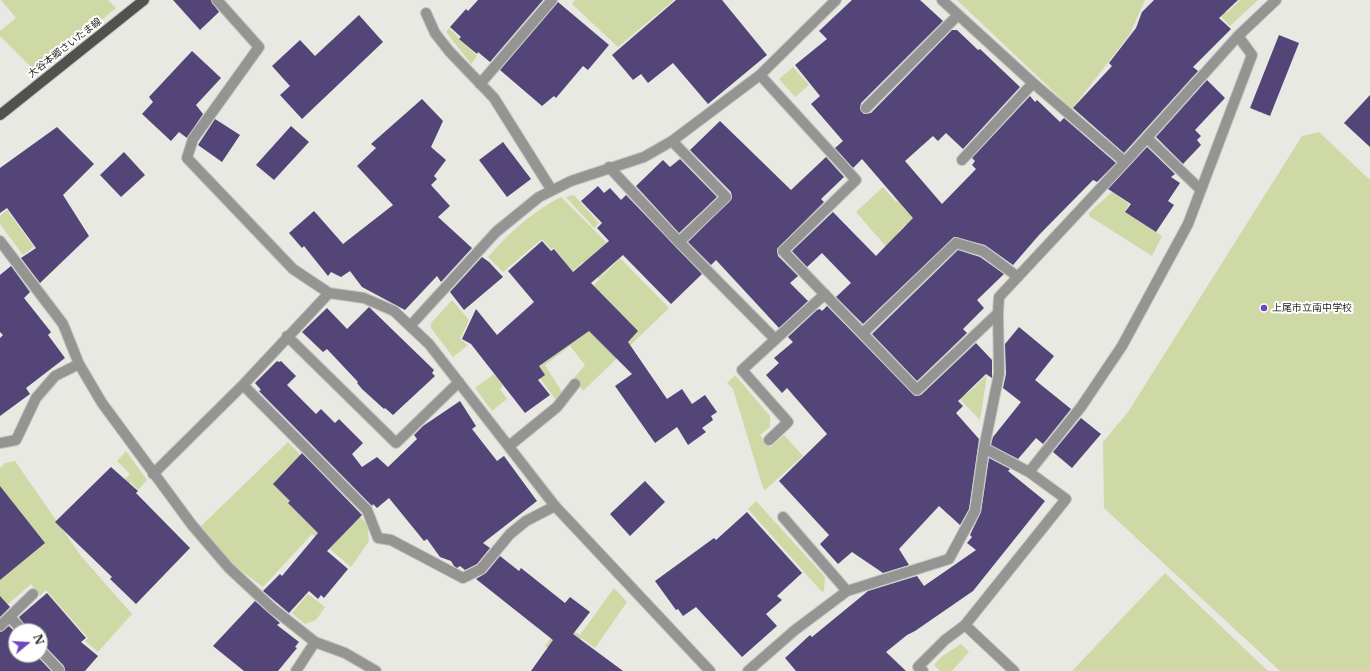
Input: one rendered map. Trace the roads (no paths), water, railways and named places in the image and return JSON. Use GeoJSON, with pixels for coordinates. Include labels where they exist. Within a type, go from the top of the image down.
{"type":"FeatureCollection","features":[{"type":"Feature","properties":{"kind":"main road","name":"大谷本郷さいたま線"},"geometry":{"type":"LineString","coordinates":[[0,115],[144,0]]}},
{"type":"Feature","properties":{"kind":"street"},"geometry":{"type":"LineString","coordinates":[[217,0],[259,47],[193,139],[187,158],[293,269],[329,293],[364,298],[394,311],[411,326],[429,344],[555,506],[710,671]]}},
{"type":"Feature","properties":{"kind":"street"},"geometry":{"type":"LineString","coordinates":[[480,84],[552,0]]}},
{"type":"Feature","properties":{"kind":"street"},"geometry":{"type":"LineString","coordinates":[[411,326],[496,232],[550,189],[609,167],[644,157],[672,141],[760,75],[836,0]]}},
{"type":"Feature","properties":{"kind":"street"},"geometry":{"type":"LineString","coordinates":[[942,0],[1033,83],[1125,162]]}},
{"type":"Feature","properties":{"kind":"street"},"geometry":{"type":"LineString","coordinates":[[749,670],[795,630],[847,591],[949,558],[975,511],[984,448],[999,374],[999,297],[1147,138],[1238,36],[1276,0]]}},
{"type":"Feature","properties":{"kind":"street"},"geometry":{"type":"LineString","coordinates":[[426,13],[435,33],[449,52],[494,98],[550,189]]}},
{"type":"Feature","properties":{"kind":"street"},"geometry":{"type":"LineString","coordinates":[[866,108],[958,15]]}},
{"type":"Feature","properties":{"kind":"street"},"geometry":{"type":"LineString","coordinates":[[1029,472],[1081,407],[1122,346],[1188,224],[1252,55],[1238,36]]}},
{"type":"Feature","properties":{"kind":"street"},"geometry":{"type":"LineString","coordinates":[[760,75],[856,180],[783,252],[863,333],[916,390],[998,313]]}},
{"type":"Feature","properties":{"kind":"street"},"geometry":{"type":"LineString","coordinates":[[962,160],[1033,83]]}},
{"type":"Feature","properties":{"kind":"street"},"geometry":{"type":"LineString","coordinates":[[1147,138],[1201,190]]}},
{"type":"Feature","properties":{"kind":"street"},"geometry":{"type":"LineString","coordinates":[[672,141],[726,197],[679,242]]}},
{"type":"Feature","properties":{"kind":"street"},"geometry":{"type":"LineString","coordinates":[[609,167],[679,242],[775,339]]}},
{"type":"Feature","properties":{"kind":"street"},"geometry":{"type":"LineString","coordinates":[[0,241],[63,324],[79,364],[102,403],[192,525],[229,568],[272,608],[315,642],[345,653],[376,671]]}},
{"type":"Feature","properties":{"kind":"street"},"geometry":{"type":"LineString","coordinates":[[863,333],[956,243],[982,251],[1018,277]]}},
{"type":"Feature","properties":{"kind":"street"},"geometry":{"type":"LineString","coordinates":[[153,474],[243,385],[329,293]]}},
{"type":"Feature","properties":{"kind":"street"},"geometry":{"type":"LineString","coordinates":[[769,440],[788,422],[742,370],[825,294]]}},
{"type":"Feature","properties":{"kind":"street"},"geometry":{"type":"LineString","coordinates":[[288,336],[396,443],[459,382]]}},
{"type":"Feature","properties":{"kind":"street"},"geometry":{"type":"LineString","coordinates":[[0,443],[16,440],[36,398],[55,376],[79,364]]}},
{"type":"Feature","properties":{"kind":"street"},"geometry":{"type":"LineString","coordinates":[[509,446],[557,407],[575,384]]}},
{"type":"Feature","properties":{"kind":"street"},"geometry":{"type":"LineString","coordinates":[[243,385],[367,510],[378,538],[391,540],[462,578],[481,570],[510,534],[526,520],[555,506]]}},
{"type":"Feature","properties":{"kind":"street"},"geometry":{"type":"LineString","coordinates":[[923,671],[918,666],[945,640],[965,625],[1066,499],[1029,472],[984,448]]}},
{"type":"Feature","properties":{"kind":"street"},"geometry":{"type":"LineString","coordinates":[[783,517],[847,591]]}},
{"type":"Feature","properties":{"kind":"street"},"geometry":{"type":"LineString","coordinates":[[0,626],[33,594]]}},
{"type":"Feature","properties":{"kind":"street"},"geometry":{"type":"LineString","coordinates":[[10,617],[16,623]]}},
{"type":"Feature","properties":{"kind":"street"},"geometry":{"type":"LineString","coordinates":[[965,625],[1014,671]]}},
{"type":"Feature","properties":{"kind":"street"},"geometry":{"type":"LineString","coordinates":[[296,671],[315,642]]}},
{"type":"Feature","properties":{"kind":"street"},"geometry":{"type":"LineString","coordinates":[[48,659],[58,670]]}},
{"type":"Feature","properties":{"kind":"place","name":"上尾市立南中学校"},"geometry":{"type":"Point","coordinates":[1264,308]}}]}
